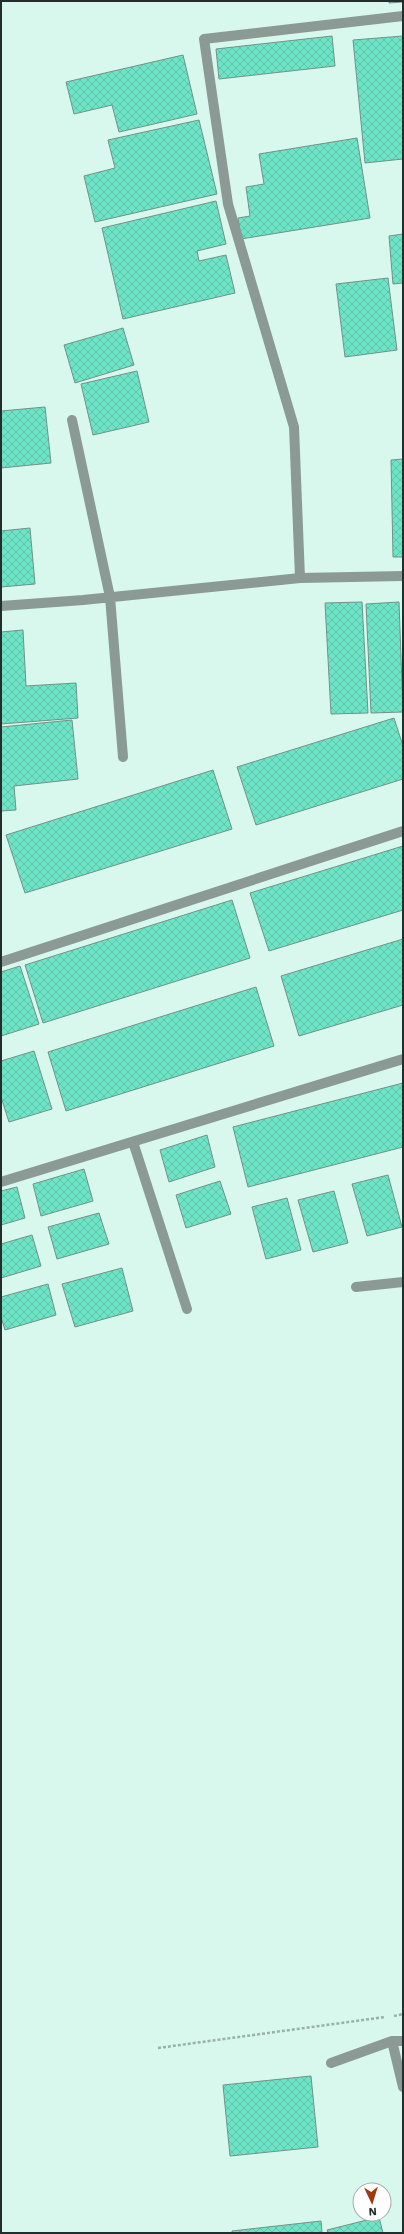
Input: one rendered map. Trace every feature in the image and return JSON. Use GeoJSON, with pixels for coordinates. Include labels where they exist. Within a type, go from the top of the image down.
{"type":"FeatureCollection","features":[{"type":"Feature","properties":{"kind":"street"},"geometry":{"type":"LineString","coordinates":[[300,578],[294,427],[228,204],[204,39],[403,16]]}},
{"type":"Feature","properties":{"kind":"street"},"geometry":{"type":"LineString","coordinates":[[72,420],[110,597],[123,757]]}},
{"type":"Feature","properties":{"kind":"street"},"geometry":{"type":"LineString","coordinates":[[1,606],[110,597],[300,578],[403,576]]}},
{"type":"Feature","properties":{"kind":"street"},"geometry":{"type":"LineString","coordinates":[[1,962],[403,831]]}},
{"type":"Feature","properties":{"kind":"street"},"geometry":{"type":"LineString","coordinates":[[1,1182],[403,1059]]}},
{"type":"Feature","properties":{"kind":"street"},"geometry":{"type":"LineString","coordinates":[[133,1142],[187,1308]]}},
{"type":"Feature","properties":{"kind":"street"},"geometry":{"type":"LineString","coordinates":[[356,1287],[403,1282]]}},
{"type":"Feature","properties":{"kind":"street"},"geometry":{"type":"LineString","coordinates":[[392,2041],[403,2087]]}},
{"type":"Feature","properties":{"kind":"street"},"geometry":{"type":"LineString","coordinates":[[331,2063],[392,2041],[403,2041]]}},
{"type":"Feature","properties":{"kind":"path"},"geometry":{"type":"LineString","coordinates":[[158,2048],[403,2014]]}},
{"type":"Feature","properties":{"kind":"building"},"geometry":{"type":"Polygon","coordinates":[[[389,1],[403,1],[403,2],[389,3],[389,1]]]}},
{"type":"Feature","properties":{"kind":"building"},"geometry":{"type":"Polygon","coordinates":[[[332,36],[335,66],[219,79],[216,49],[332,36]]]}},
{"type":"Feature","properties":{"kind":"building"},"geometry":{"type":"Polygon","coordinates":[[[403,36],[403,159],[365,163],[353,40],[403,36]]]}},
{"type":"Feature","properties":{"kind":"building"},"geometry":{"type":"Polygon","coordinates":[[[183,55],[197,114],[119,132],[112,105],[74,114],[66,82],[183,55]]]}},
{"type":"Feature","properties":{"kind":"building"},"geometry":{"type":"Polygon","coordinates":[[[199,120],[217,194],[95,222],[84,176],[115,168],[108,140],[199,120]]]}},
{"type":"Feature","properties":{"kind":"building"},"geometry":{"type":"Polygon","coordinates":[[[357,138],[370,218],[241,239],[238,218],[250,216],[246,187],[264,184],[259,154],[357,138]]]}},
{"type":"Feature","properties":{"kind":"building"},"geometry":{"type":"Polygon","coordinates":[[[216,201],[226,244],[197,251],[199,261],[226,255],[235,293],[123,319],[102,228],[216,201]]]}},
{"type":"Feature","properties":{"kind":"building"},"geometry":{"type":"Polygon","coordinates":[[[403,234],[403,283],[393,284],[389,236],[403,234]]]}},
{"type":"Feature","properties":{"kind":"building"},"geometry":{"type":"Polygon","coordinates":[[[388,278],[397,350],[345,357],[336,284],[388,278]]]}},
{"type":"Feature","properties":{"kind":"building"},"geometry":{"type":"Polygon","coordinates":[[[123,328],[134,365],[75,383],[64,345],[123,328]]]}},
{"type":"Feature","properties":{"kind":"building"},"geometry":{"type":"Polygon","coordinates":[[[137,371],[149,422],[93,435],[81,384],[137,371]]]}},
{"type":"Feature","properties":{"kind":"building"},"geometry":{"type":"Polygon","coordinates":[[[45,407],[51,463],[1,468],[1,411],[45,407]]]}},
{"type":"Feature","properties":{"kind":"building"},"geometry":{"type":"Polygon","coordinates":[[[403,459],[403,557],[393,557],[391,460],[403,459]]]}},
{"type":"Feature","properties":{"kind":"building"},"geometry":{"type":"Polygon","coordinates":[[[30,528],[35,584],[1,587],[1,531],[30,528]]]}},
{"type":"Feature","properties":{"kind":"building"},"geometry":{"type":"Polygon","coordinates":[[[362,602],[368,713],[331,714],[325,603],[362,602]]]}},
{"type":"Feature","properties":{"kind":"building"},"geometry":{"type":"Polygon","coordinates":[[[399,602],[403,712],[371,713],[366,604],[399,602]]]}},
{"type":"Feature","properties":{"kind":"building"},"geometry":{"type":"Polygon","coordinates":[[[23,630],[26,686],[76,683],[78,718],[1,724],[1,632],[23,630]]]}},
{"type":"Feature","properties":{"kind":"building"},"geometry":{"type":"Polygon","coordinates":[[[394,718],[403,746],[403,779],[256,825],[237,767],[394,718]]]}},
{"type":"Feature","properties":{"kind":"building"},"geometry":{"type":"Polygon","coordinates":[[[72,720],[78,779],[14,786],[16,810],[1,811],[1,727],[72,720]]]}},
{"type":"Feature","properties":{"kind":"building"},"geometry":{"type":"Polygon","coordinates":[[[213,770],[232,829],[25,893],[6,835],[213,770]]]}},
{"type":"Feature","properties":{"kind":"building"},"geometry":{"type":"Polygon","coordinates":[[[403,846],[403,910],[269,951],[250,893],[403,846]]]}},
{"type":"Feature","properties":{"kind":"building"},"geometry":{"type":"Polygon","coordinates":[[[232,900],[250,958],[43,1023],[25,965],[232,900]]]}},
{"type":"Feature","properties":{"kind":"building"},"geometry":{"type":"Polygon","coordinates":[[[403,939],[403,1005],[299,1036],[281,976],[403,939]]]}},
{"type":"Feature","properties":{"kind":"building"},"geometry":{"type":"Polygon","coordinates":[[[20,966],[39,1024],[1,1036],[1,972],[20,966]]]}},
{"type":"Feature","properties":{"kind":"building"},"geometry":{"type":"Polygon","coordinates":[[[256,987],[274,1046],[66,1111],[48,1052],[256,987]]]}},
{"type":"Feature","properties":{"kind":"building"},"geometry":{"type":"Polygon","coordinates":[[[34,1051],[52,1109],[9,1122],[1,1097],[1,1061],[34,1051]]]}},
{"type":"Feature","properties":{"kind":"building"},"geometry":{"type":"Polygon","coordinates":[[[403,1083],[403,1147],[248,1187],[233,1127],[403,1083]]]}},
{"type":"Feature","properties":{"kind":"building"},"geometry":{"type":"Polygon","coordinates":[[[207,1135],[215,1167],[169,1182],[160,1150],[207,1135]]]}},
{"type":"Feature","properties":{"kind":"building"},"geometry":{"type":"Polygon","coordinates":[[[84,1169],[93,1201],[41,1216],[33,1184],[84,1169]]]}},
{"type":"Feature","properties":{"kind":"building"},"geometry":{"type":"Polygon","coordinates":[[[388,1175],[402,1227],[367,1236],[352,1184],[388,1175]]]}},
{"type":"Feature","properties":{"kind":"building"},"geometry":{"type":"Polygon","coordinates":[[[220,1181],[231,1214],[186,1228],[176,1195],[220,1181]]]}},
{"type":"Feature","properties":{"kind":"building"},"geometry":{"type":"Polygon","coordinates":[[[17,1187],[25,1218],[1,1225],[1,1191],[17,1187]]]}},
{"type":"Feature","properties":{"kind":"building"},"geometry":{"type":"Polygon","coordinates":[[[334,1191],[348,1243],[313,1252],[298,1200],[334,1191]]]}},
{"type":"Feature","properties":{"kind":"building"},"geometry":{"type":"Polygon","coordinates":[[[287,1198],[301,1250],[266,1259],[252,1207],[287,1198]]]}},
{"type":"Feature","properties":{"kind":"building"},"geometry":{"type":"Polygon","coordinates":[[[99,1213],[109,1244],[57,1259],[48,1227],[99,1213]]]}},
{"type":"Feature","properties":{"kind":"building"},"geometry":{"type":"Polygon","coordinates":[[[32,1235],[41,1266],[1,1278],[1,1244],[32,1235]]]}},
{"type":"Feature","properties":{"kind":"building"},"geometry":{"type":"Polygon","coordinates":[[[122,1268],[133,1311],[75,1327],[62,1284],[122,1268]]]}},
{"type":"Feature","properties":{"kind":"building"},"geometry":{"type":"Polygon","coordinates":[[[48,1284],[56,1315],[5,1330],[1,1317],[1,1297],[48,1284]]]}},
{"type":"Feature","properties":{"kind":"building"},"geometry":{"type":"Polygon","coordinates":[[[311,2076],[318,2147],[230,2156],[223,2085],[311,2076]]]}},
{"type":"Feature","properties":{"kind":"building"},"geometry":{"type":"Polygon","coordinates":[[[321,2221],[322,2233],[232,2233],[232,2231],[321,2221]]]}},
{"type":"Feature","properties":{"kind":"building"},"geometry":{"type":"Polygon","coordinates":[[[359,2222],[380,2222],[383,2233],[328,2233],[327,2230],[359,2222]]]}}]}
